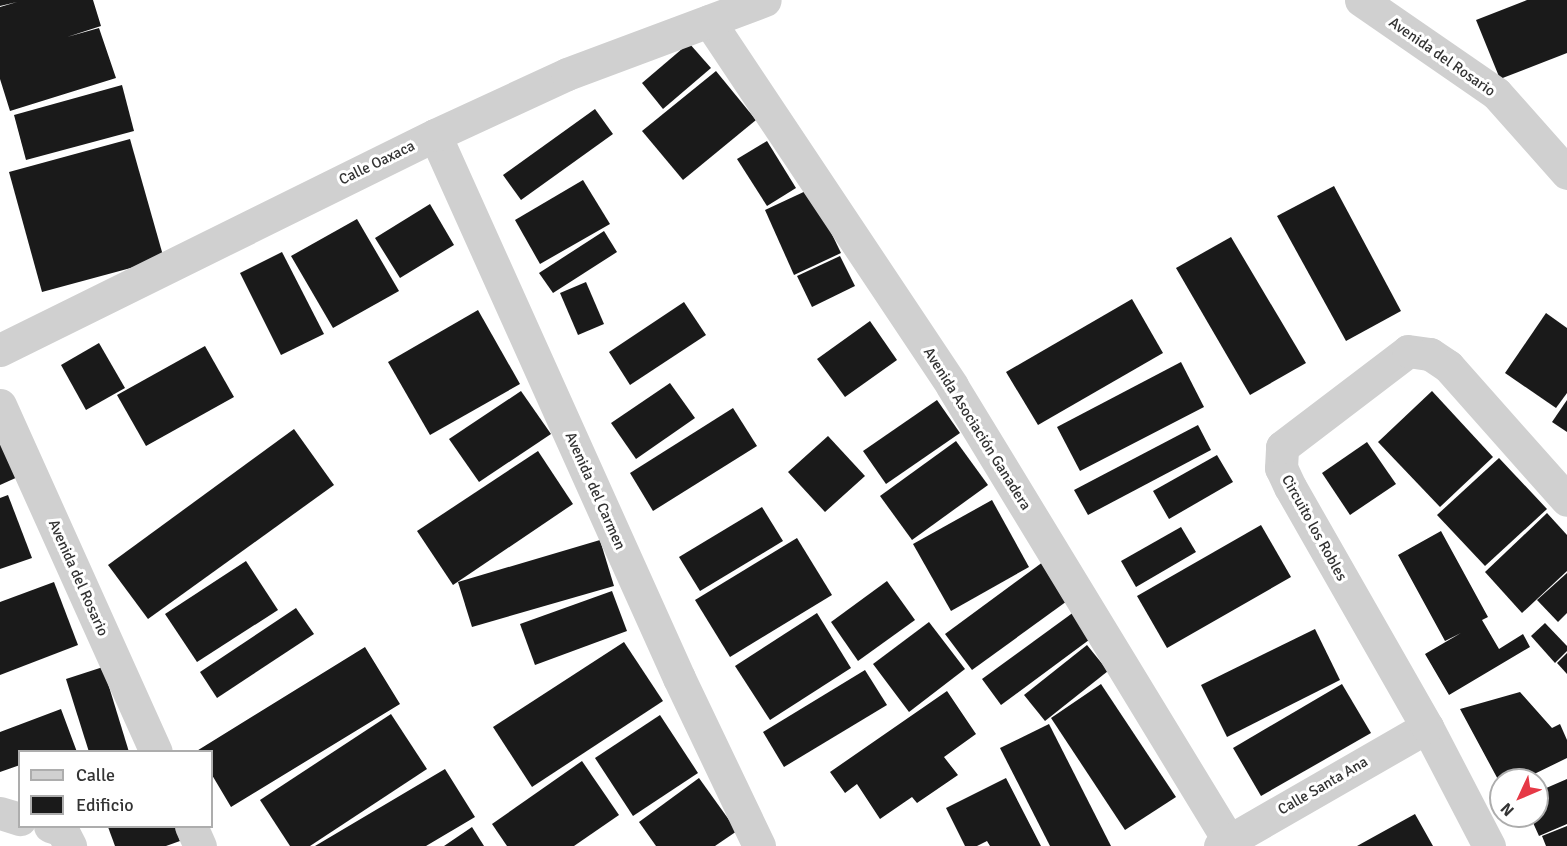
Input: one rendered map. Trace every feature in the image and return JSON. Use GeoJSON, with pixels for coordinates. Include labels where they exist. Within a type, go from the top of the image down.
{"type":"FeatureCollection","features":[{"type":"Feature","properties":{"kind":"street","name":"Calle Oaxaca"},"geometry":{"type":"LineString","coordinates":[[0,350],[435,135],[567,74],[765,0]]}},
{"type":"Feature","properties":{"kind":"street","name":"Avenida del Rosario"},"geometry":{"type":"LineString","coordinates":[[1361,0],[1496,93],[1567,173]]}},
{"type":"Feature","properties":{"kind":"street","name":"Avenida Asociación Ganadera"},"geometry":{"type":"LineString","coordinates":[[709,21],[952,386],[1227,844]]}},
{"type":"Feature","properties":{"kind":"street","name":"Avenida del Carmen"},"geometry":{"type":"LineString","coordinates":[[435,135],[679,678],[759,846]]}},
{"type":"Feature","properties":{"kind":"street","name":"Circuito los Robles"},"geometry":{"type":"LineString","coordinates":[[1490,846],[1427,727],[1290,487],[1281,468],[1282,447],[1408,351],[1430,354],[1448,366],[1567,500]]}},
{"type":"Feature","properties":{"kind":"street","name":"Avenida del Rosario"},"geometry":{"type":"LineString","coordinates":[[0,405],[155,750]]}},
{"type":"Feature","properties":{"kind":"street","name":"Calle Santa Ana"},"geometry":{"type":"LineString","coordinates":[[1227,844],[1427,727]]}},
{"type":"Feature","properties":{"kind":"street"},"geometry":{"type":"LineString","coordinates":[[0,813],[18,818]]}},
{"type":"Feature","properties":{"kind":"street"},"geometry":{"type":"LineString","coordinates":[[56,828],[62,830],[70,846]]}},
{"type":"Feature","properties":{"kind":"street"},"geometry":{"type":"LineString","coordinates":[[192,828],[200,846]]}},
{"type":"Feature","properties":{"kind":"building"},"geometry":{"type":"Polygon","coordinates":[[[0,0],[93,0],[101,26],[67,37],[99,28],[116,78],[10,111],[0,79],[0,7],[17,2],[0,6],[0,0]]]}},
{"type":"Feature","properties":{"kind":"building"},"geometry":{"type":"Polygon","coordinates":[[[1527,0],[1567,0],[1567,53],[1500,79],[1476,20],[1527,0]]]}},
{"type":"Feature","properties":{"kind":"building"},"geometry":{"type":"Polygon","coordinates":[[[689,43],[711,68],[663,109],[642,83],[689,43]]]}},
{"type":"Feature","properties":{"kind":"building"},"geometry":{"type":"Polygon","coordinates":[[[716,71],[756,120],[683,180],[642,131],[716,71]]]}},
{"type":"Feature","properties":{"kind":"building"},"geometry":{"type":"Polygon","coordinates":[[[122,85],[134,131],[26,160],[14,115],[122,85]]]}},
{"type":"Feature","properties":{"kind":"building"},"geometry":{"type":"Polygon","coordinates":[[[595,109],[613,134],[521,200],[503,175],[595,109]]]}},
{"type":"Feature","properties":{"kind":"building"},"geometry":{"type":"Polygon","coordinates":[[[130,139],[164,259],[42,292],[9,172],[130,139]]]}},
{"type":"Feature","properties":{"kind":"building"},"geometry":{"type":"Polygon","coordinates":[[[767,141],[796,188],[767,206],[737,159],[767,141]]]}},
{"type":"Feature","properties":{"kind":"building"},"geometry":{"type":"Polygon","coordinates":[[[583,180],[610,224],[540,264],[515,220],[583,180]]]}},
{"type":"Feature","properties":{"kind":"building"},"geometry":{"type":"Polygon","coordinates":[[[1334,186],[1401,311],[1346,341],[1277,216],[1334,186]]]}},
{"type":"Feature","properties":{"kind":"building"},"geometry":{"type":"Polygon","coordinates":[[[810,189],[841,253],[794,275],[765,210],[810,189]]]}},
{"type":"Feature","properties":{"kind":"building"},"geometry":{"type":"Polygon","coordinates":[[[430,204],[454,245],[400,278],[375,238],[430,204]]]}},
{"type":"Feature","properties":{"kind":"building"},"geometry":{"type":"Polygon","coordinates":[[[357,219],[399,291],[333,328],[291,256],[357,219]]]}},
{"type":"Feature","properties":{"kind":"building"},"geometry":{"type":"Polygon","coordinates":[[[604,231],[617,252],[553,293],[539,273],[604,231]]]}},
{"type":"Feature","properties":{"kind":"building"},"geometry":{"type":"Polygon","coordinates":[[[1231,237],[1306,363],[1250,395],[1176,268],[1231,237]]]}},
{"type":"Feature","properties":{"kind":"building"},"geometry":{"type":"Polygon","coordinates":[[[282,252],[324,334],[281,355],[240,273],[282,252]]]}},
{"type":"Feature","properties":{"kind":"building"},"geometry":{"type":"Polygon","coordinates":[[[840,256],[855,286],[812,307],[797,276],[840,256]]]}},
{"type":"Feature","properties":{"kind":"building"},"geometry":{"type":"Polygon","coordinates":[[[586,282],[604,324],[578,335],[560,293],[586,282]]]}},
{"type":"Feature","properties":{"kind":"building"},"geometry":{"type":"Polygon","coordinates":[[[1132,299],[1163,353],[1038,425],[1006,372],[1132,299]]]}},
{"type":"Feature","properties":{"kind":"building"},"geometry":{"type":"Polygon","coordinates":[[[684,302],[706,335],[630,385],[609,352],[684,302]]]}},
{"type":"Feature","properties":{"kind":"building"},"geometry":{"type":"Polygon","coordinates":[[[478,310],[520,384],[430,435],[388,362],[478,310]]]}},
{"type":"Feature","properties":{"kind":"building"},"geometry":{"type":"Polygon","coordinates":[[[1546,313],[1567,328],[1567,393],[1556,408],[1505,373],[1546,313]]]}},
{"type":"Feature","properties":{"kind":"building"},"geometry":{"type":"Polygon","coordinates":[[[870,321],[897,360],[845,397],[817,359],[870,321]]]}},
{"type":"Feature","properties":{"kind":"building"},"geometry":{"type":"Polygon","coordinates":[[[99,343],[125,388],[86,410],[61,365],[99,343]]]}},
{"type":"Feature","properties":{"kind":"building"},"geometry":{"type":"Polygon","coordinates":[[[205,346],[234,397],[146,446],[117,395],[205,346]]]}},
{"type":"Feature","properties":{"kind":"building"},"geometry":{"type":"Polygon","coordinates":[[[1181,362],[1204,407],[1080,471],[1057,427],[1181,362]]]}},
{"type":"Feature","properties":{"kind":"building"},"geometry":{"type":"Polygon","coordinates":[[[670,383],[695,418],[636,459],[611,423],[670,383]]]}},
{"type":"Feature","properties":{"kind":"building"},"geometry":{"type":"Polygon","coordinates":[[[521,391],[551,434],[479,482],[449,439],[521,391]]]}},
{"type":"Feature","properties":{"kind":"building"},"geometry":{"type":"Polygon","coordinates":[[[1432,391],[1493,457],[1440,507],[1378,442],[1432,391]]]}},
{"type":"Feature","properties":{"kind":"building"},"geometry":{"type":"Polygon","coordinates":[[[937,400],[960,433],[886,484],[863,451],[937,400]]]}},
{"type":"Feature","properties":{"kind":"building"},"geometry":{"type":"Polygon","coordinates":[[[1567,400],[1567,432],[1552,422],[1567,400]]]}},
{"type":"Feature","properties":{"kind":"building"},"geometry":{"type":"Polygon","coordinates":[[[733,408],[757,446],[653,511],[630,473],[733,408]]]}},
{"type":"Feature","properties":{"kind":"building"},"geometry":{"type":"Polygon","coordinates":[[[1198,425],[1211,450],[1088,515],[1074,490],[1198,425]]]}},
{"type":"Feature","properties":{"kind":"building"},"geometry":{"type":"Polygon","coordinates":[[[294,429],[334,485],[148,619],[108,565],[294,429]]]}},
{"type":"Feature","properties":{"kind":"building"},"geometry":{"type":"Polygon","coordinates":[[[0,431],[20,476],[0,485],[0,431]]]}},
{"type":"Feature","properties":{"kind":"building"},"geometry":{"type":"Polygon","coordinates":[[[828,436],[865,476],[825,512],[788,472],[828,436]]]}},
{"type":"Feature","properties":{"kind":"building"},"geometry":{"type":"Polygon","coordinates":[[[956,441],[988,485],[912,540],[880,496],[956,441]]]}},
{"type":"Feature","properties":{"kind":"building"},"geometry":{"type":"Polygon","coordinates":[[[1367,442],[1396,484],[1350,515],[1322,473],[1367,442]]]}},
{"type":"Feature","properties":{"kind":"building"},"geometry":{"type":"Polygon","coordinates":[[[538,451],[573,504],[453,585],[417,531],[538,451]]]}},
{"type":"Feature","properties":{"kind":"building"},"geometry":{"type":"Polygon","coordinates":[[[1217,455],[1233,482],[1169,519],[1153,491],[1217,455]]]}},
{"type":"Feature","properties":{"kind":"building"},"geometry":{"type":"Polygon","coordinates":[[[1499,458],[1547,509],[1485,566],[1437,515],[1499,458]]]}},
{"type":"Feature","properties":{"kind":"building"},"geometry":{"type":"Polygon","coordinates":[[[8,495],[32,558],[0,569],[0,498],[8,495]]]}},
{"type":"Feature","properties":{"kind":"building"},"geometry":{"type":"Polygon","coordinates":[[[992,500],[1029,567],[951,611],[913,544],[992,500]]]}},
{"type":"Feature","properties":{"kind":"building"},"geometry":{"type":"Polygon","coordinates":[[[762,507],[783,541],[700,591],[679,557],[762,507]]]}},
{"type":"Feature","properties":{"kind":"building"},"geometry":{"type":"Polygon","coordinates":[[[1547,513],[1567,535],[1567,571],[1522,613],[1485,572],[1547,513]]]}},
{"type":"Feature","properties":{"kind":"building"},"geometry":{"type":"Polygon","coordinates":[[[1261,525],[1291,577],[1167,648],[1137,596],[1261,525]]]}},
{"type":"Feature","properties":{"kind":"building"},"geometry":{"type":"Polygon","coordinates":[[[1181,527],[1196,552],[1136,587],[1121,561],[1181,527]]]}},
{"type":"Feature","properties":{"kind":"building"},"geometry":{"type":"Polygon","coordinates":[[[1441,531],[1488,617],[1482,620],[1499,649],[1523,634],[1530,647],[1449,695],[1425,654],[1461,633],[1445,641],[1398,555],[1441,531]]]}},
{"type":"Feature","properties":{"kind":"building"},"geometry":{"type":"Polygon","coordinates":[[[797,538],[832,595],[730,657],[695,600],[797,538]]]}},
{"type":"Feature","properties":{"kind":"building"},"geometry":{"type":"Polygon","coordinates":[[[600,540],[614,586],[472,627],[458,582],[600,540]]]}},
{"type":"Feature","properties":{"kind":"building"},"geometry":{"type":"Polygon","coordinates":[[[1047,559],[1074,596],[972,670],[945,634],[1047,559]]]}},
{"type":"Feature","properties":{"kind":"building"},"geometry":{"type":"Polygon","coordinates":[[[246,561],[278,610],[197,662],[165,614],[246,561]]]}},
{"type":"Feature","properties":{"kind":"building"},"geometry":{"type":"Polygon","coordinates":[[[1567,573],[1567,613],[1558,622],[1537,600],[1567,573]]]}},
{"type":"Feature","properties":{"kind":"building"},"geometry":{"type":"Polygon","coordinates":[[[887,581],[915,620],[858,661],[831,622],[887,581]]]}},
{"type":"Feature","properties":{"kind":"building"},"geometry":{"type":"Polygon","coordinates":[[[54,582],[78,645],[0,675],[0,602],[54,582]]]}},
{"type":"Feature","properties":{"kind":"building"},"geometry":{"type":"Polygon","coordinates":[[[612,591],[627,631],[535,665],[520,624],[612,591]]]}},
{"type":"Feature","properties":{"kind":"building"},"geometry":{"type":"Polygon","coordinates":[[[296,608],[314,634],[217,698],[200,672],[296,608]]]}},
{"type":"Feature","properties":{"kind":"building"},"geometry":{"type":"Polygon","coordinates":[[[1078,609],[1097,634],[1001,705],[982,679],[1078,609]]]}},
{"type":"Feature","properties":{"kind":"building"},"geometry":{"type":"Polygon","coordinates":[[[817,613],[851,668],[770,720],[735,666],[817,613]]]}},
{"type":"Feature","properties":{"kind":"building"},"geometry":{"type":"Polygon","coordinates":[[[929,622],[965,669],[909,712],[873,664],[929,622]]]}},
{"type":"Feature","properties":{"kind":"building"},"geometry":{"type":"Polygon","coordinates":[[[1545,623],[1567,646],[1567,651],[1555,663],[1531,636],[1545,623]]]}},
{"type":"Feature","properties":{"kind":"building"},"geometry":{"type":"Polygon","coordinates":[[[1315,629],[1340,680],[1227,737],[1201,685],[1315,629]]]}},
{"type":"Feature","properties":{"kind":"building"},"geometry":{"type":"Polygon","coordinates":[[[624,642],[663,701],[532,787],[493,727],[624,642]]]}},
{"type":"Feature","properties":{"kind":"building"},"geometry":{"type":"Polygon","coordinates":[[[1087,645],[1108,671],[1045,721],[1024,695],[1087,645]]]}},
{"type":"Feature","properties":{"kind":"building"},"geometry":{"type":"Polygon","coordinates":[[[365,647],[400,704],[231,807],[213,777],[213,750],[198,750],[365,647]]]}},
{"type":"Feature","properties":{"kind":"building"},"geometry":{"type":"Polygon","coordinates":[[[1567,653],[1567,674],[1557,663],[1567,653]]]}},
{"type":"Feature","properties":{"kind":"building"},"geometry":{"type":"Polygon","coordinates":[[[103,667],[128,750],[88,750],[66,679],[103,667]]]}},
{"type":"Feature","properties":{"kind":"building"},"geometry":{"type":"Polygon","coordinates":[[[865,670],[887,705],[784,767],[763,732],[865,670]]]}},
{"type":"Feature","properties":{"kind":"building"},"geometry":{"type":"Polygon","coordinates":[[[1101,684],[1176,797],[1125,830],[1051,718],[1101,684]]]}},
{"type":"Feature","properties":{"kind":"building"},"geometry":{"type":"Polygon","coordinates":[[[1342,684],[1371,733],[1261,796],[1233,748],[1342,684]]]}},
{"type":"Feature","properties":{"kind":"building"},"geometry":{"type":"Polygon","coordinates":[[[947,691],[976,734],[944,757],[958,775],[917,803],[912,797],[880,819],[857,784],[845,793],[830,772],[947,691]]]}},
{"type":"Feature","properties":{"kind":"building"},"geometry":{"type":"Polygon","coordinates":[[[1520,692],[1552,728],[1560,724],[1567,740],[1567,758],[1547,768],[1492,768],[1460,709],[1520,692]]]}},
{"type":"Feature","properties":{"kind":"building"},"geometry":{"type":"Polygon","coordinates":[[[61,709],[76,750],[18,750],[18,766],[0,772],[0,732],[61,709]]]}},
{"type":"Feature","properties":{"kind":"building"},"geometry":{"type":"Polygon","coordinates":[[[391,714],[427,769],[310,846],[290,846],[260,800],[391,714]]]}},
{"type":"Feature","properties":{"kind":"building"},"geometry":{"type":"Polygon","coordinates":[[[660,715],[698,773],[633,816],[595,758],[660,715]]]}},
{"type":"Feature","properties":{"kind":"building"},"geometry":{"type":"Polygon","coordinates":[[[1049,724],[1111,846],[1050,846],[1000,748],[1049,724]]]}},
{"type":"Feature","properties":{"kind":"building"},"geometry":{"type":"Polygon","coordinates":[[[582,761],[619,815],[574,846],[507,846],[492,824],[582,761]]]}},
{"type":"Feature","properties":{"kind":"building"},"geometry":{"type":"Polygon","coordinates":[[[445,769],[475,817],[426,846],[315,846],[445,769]]]}},
{"type":"Feature","properties":{"kind":"building"},"geometry":{"type":"Polygon","coordinates":[[[699,778],[737,831],[715,846],[656,846],[639,822],[699,778]]]}},
{"type":"Feature","properties":{"kind":"building"},"geometry":{"type":"Polygon","coordinates":[[[1006,778],[1041,846],[990,846],[987,841],[977,846],[965,846],[946,808],[1006,778]]]}},
{"type":"Feature","properties":{"kind":"building"},"geometry":{"type":"Polygon","coordinates":[[[1567,779],[1567,824],[1539,836],[1535,828],[1549,828],[1549,787],[1567,779]]]}},
{"type":"Feature","properties":{"kind":"building"},"geometry":{"type":"Polygon","coordinates":[[[1415,814],[1433,846],[1357,846],[1415,814]]]}},
{"type":"Feature","properties":{"kind":"building"},"geometry":{"type":"Polygon","coordinates":[[[1567,826],[1567,846],[1546,846],[1542,836],[1567,826]]]}},
{"type":"Feature","properties":{"kind":"building"},"geometry":{"type":"Polygon","coordinates":[[[472,827],[484,846],[444,846],[472,827]]]}},
{"type":"Feature","properties":{"kind":"building"},"geometry":{"type":"Polygon","coordinates":[[[108,828],[176,828],[180,841],[166,846],[115,846],[108,828]]]}}]}
